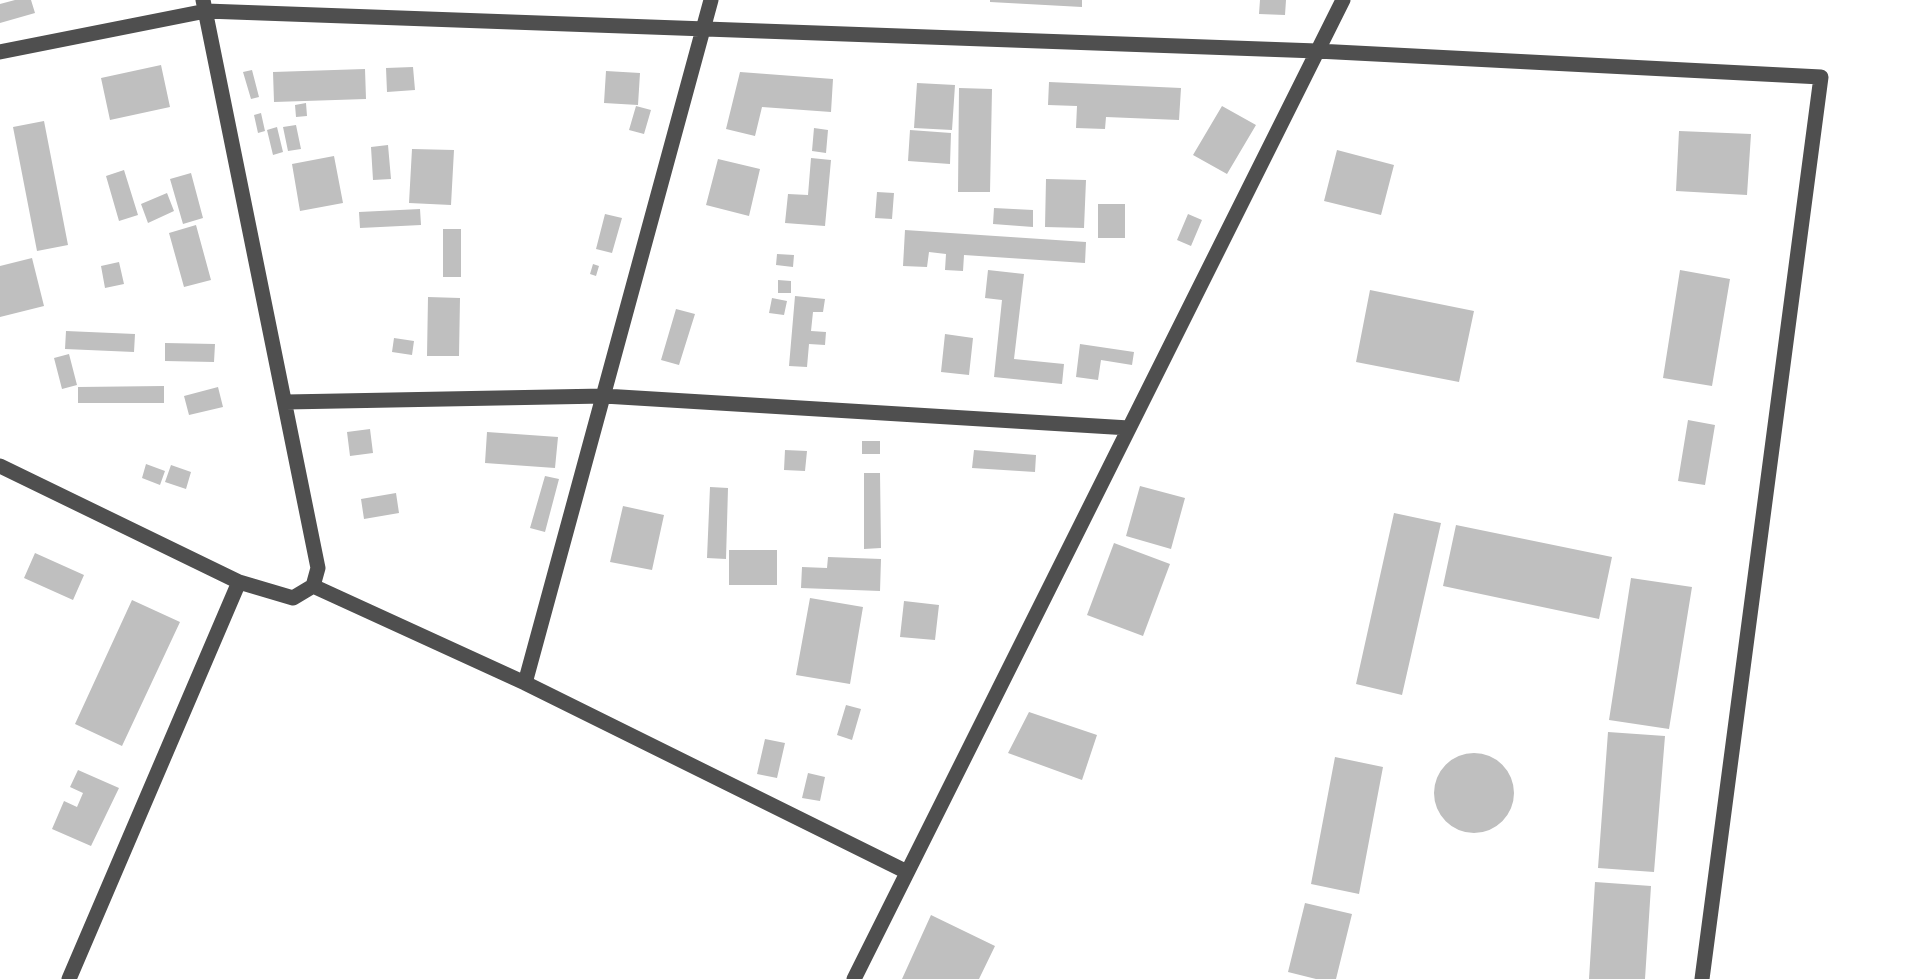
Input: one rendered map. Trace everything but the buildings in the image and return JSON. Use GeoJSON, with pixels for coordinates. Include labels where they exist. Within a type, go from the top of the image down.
{"type":"FeatureCollection","features":[{"type":"Feature","properties":{"kind":"street"},"geometry":{"type":"LineString","coordinates":[[525,683],[711,0]]}},
{"type":"Feature","properties":{"kind":"street"},"geometry":{"type":"LineString","coordinates":[[854,979],[1343,0]]}},
{"type":"Feature","properties":{"kind":"street"},"geometry":{"type":"LineString","coordinates":[[0,466],[239,582],[293,598],[313,586],[318,568],[204,6]]}},
{"type":"Feature","properties":{"kind":"street"},"geometry":{"type":"LineString","coordinates":[[0,52],[204,6],[703,28],[1317,51],[1821,77],[1702,979]]}},
{"type":"Feature","properties":{"kind":"street"},"geometry":{"type":"LineString","coordinates":[[286,402],[604,396],[1129,428]]}},
{"type":"Feature","properties":{"kind":"street"},"geometry":{"type":"LineString","coordinates":[[69,979],[239,582]]}},
{"type":"Feature","properties":{"kind":"street"},"geometry":{"type":"LineString","coordinates":[[313,586],[525,683],[907,872]]}}]}
